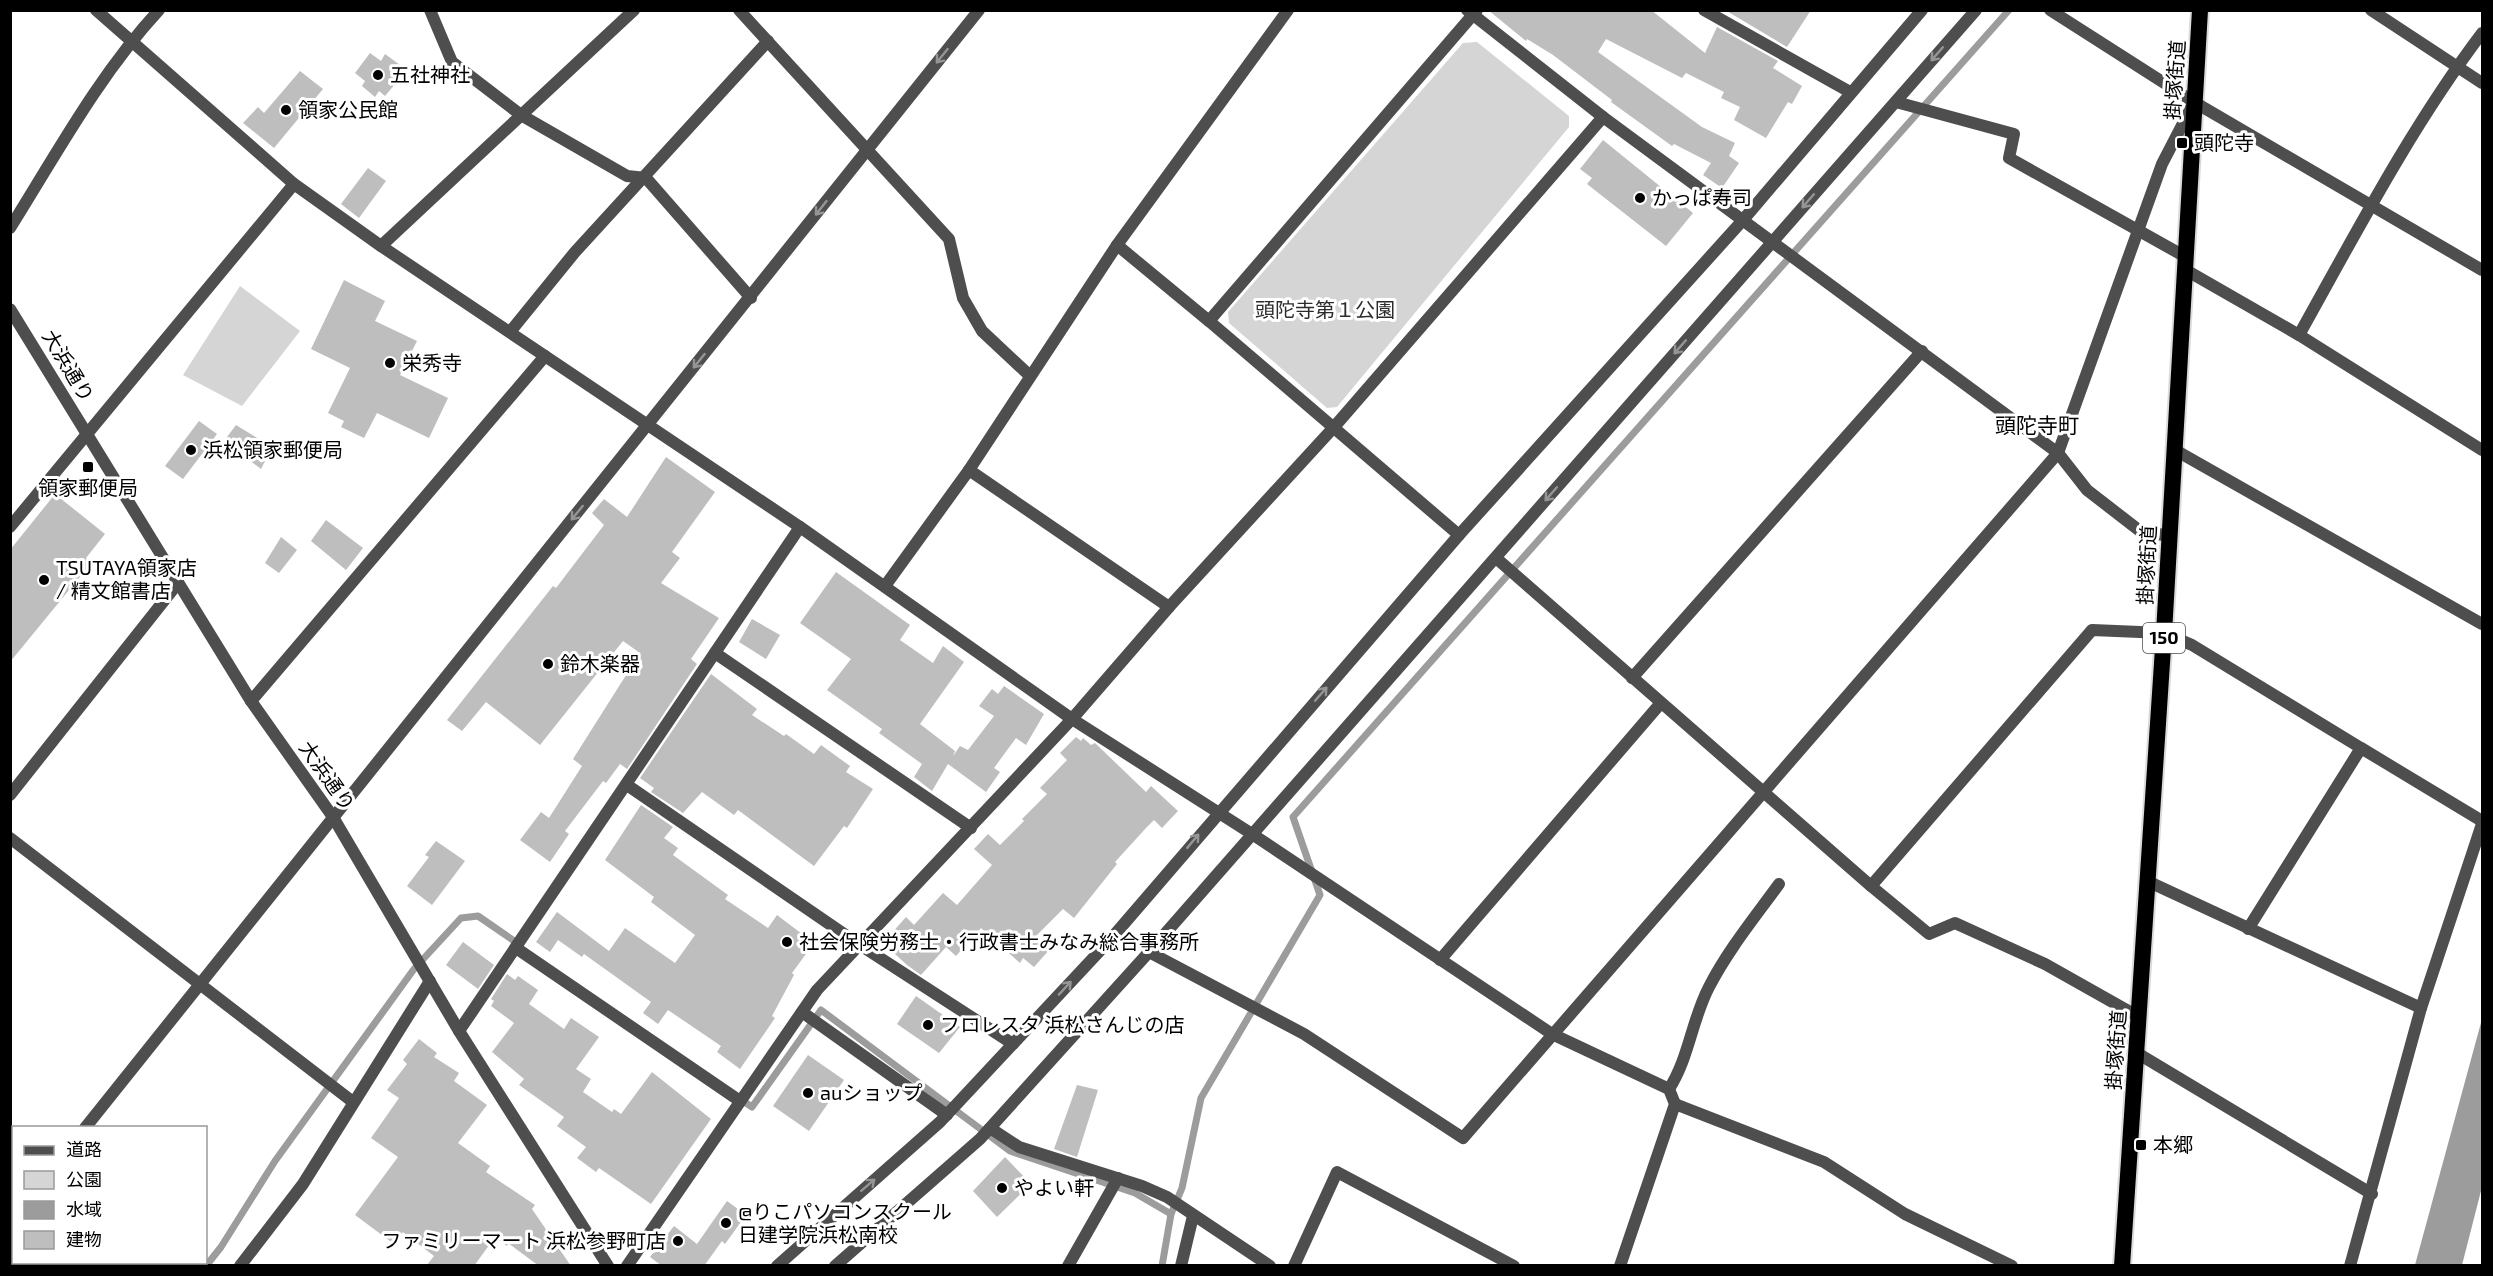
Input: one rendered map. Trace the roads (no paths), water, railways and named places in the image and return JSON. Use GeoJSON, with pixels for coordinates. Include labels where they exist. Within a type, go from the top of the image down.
{"type":"FeatureCollection","features":[{"type":"Feature","properties":{"kind":"highway","name":"掛塚街道"},"geometry":{"type":"LineString","coordinates":[[2122,1266],[2164,633],[2200,10]]}},
{"type":"Feature","properties":{"kind":"street"},"geometry":{"type":"LineString","coordinates":[[96,10],[294,184],[381,246],[800,527],[1072,719],[1252,834],[1552,1034],[1669,1089],[1674,1104],[1620,1266]]}},
{"type":"Feature","properties":{"kind":"street"},"geometry":{"type":"LineString","coordinates":[[10,228],[90,99],[131,41],[159,10]]}},
{"type":"Feature","properties":{"kind":"street"},"geometry":{"type":"LineString","coordinates":[[430,10],[452,62],[521,115],[627,176],[646,178],[751,298]]}},
{"type":"Feature","properties":{"kind":"street"},"geometry":{"type":"LineString","coordinates":[[381,246],[634,10]]}},
{"type":"Feature","properties":{"kind":"street"},"geometry":{"type":"LineString","coordinates":[[739,10],[949,238],[963,298],[982,331],[1029,375]]}},
{"type":"Feature","properties":{"kind":"street"},"geometry":{"type":"LineString","coordinates":[[87,1126],[979,10]]}},
{"type":"Feature","properties":{"kind":"street"},"geometry":{"type":"LineString","coordinates":[[885,586],[969,470],[1029,375],[1117,245],[1288,10]]}},
{"type":"Feature","properties":{"kind":"street"},"geometry":{"type":"LineString","coordinates":[[1704,10],[1850,92]]}},
{"type":"Feature","properties":{"kind":"street"},"geometry":{"type":"LineString","coordinates":[[777,1266],[947,1115],[1110,940],[1460,534],[1743,220],[1922,10]]}},
{"type":"Feature","properties":{"kind":"street"},"geometry":{"type":"LineString","coordinates":[[835,1266],[990,1128],[1149,952],[1976,10]]}},
{"type":"Feature","properties":{"kind":"street"},"geometry":{"type":"LineString","coordinates":[[2050,10],[2194,102],[2373,204],[2482,270]]}},
{"type":"Feature","properties":{"kind":"street"},"geometry":{"type":"LineString","coordinates":[[2371,10],[2482,83]]}},
{"type":"Feature","properties":{"kind":"street"},"geometry":{"type":"LineString","coordinates":[[1209,321],[1472,12],[1603,117],[2058,453],[2087,490],[2140,531],[2170,536]]}},
{"type":"Feature","properties":{"kind":"street"},"geometry":{"type":"LineString","coordinates":[[2299,335],[2373,204],[2456,68],[2482,33]]}},
{"type":"Feature","properties":{"kind":"street"},"geometry":{"type":"LineString","coordinates":[[510,332],[575,252],[646,178],[768,41]]}},
{"type":"Feature","properties":{"kind":"street"},"geometry":{"type":"LineString","coordinates":[[1896,102],[2014,134],[2009,158],[2137,231],[2184,263],[2482,450]]}},
{"type":"Feature","properties":{"kind":"street"},"geometry":{"type":"LineString","coordinates":[[1149,952],[1304,1034],[1464,1138],[2058,453],[2162,164],[2194,102]]}},
{"type":"Feature","properties":{"kind":"street"},"geometry":{"type":"LineString","coordinates":[[627,1266],[817,990],[1072,719],[1168,608],[1335,426],[1603,117]]}},
{"type":"Feature","properties":{"kind":"street"},"geometry":{"type":"LineString","coordinates":[[10,528],[86,433],[294,184]]}},
{"type":"Feature","properties":{"kind":"street"},"geometry":{"type":"LineString","coordinates":[[1117,245],[1335,426],[1460,534]]}},
{"type":"Feature","properties":{"kind":"street","name":"大浜通り"},"geometry":{"type":"LineString","coordinates":[[10,309],[251,701],[333,817],[459,1031],[608,1266]]}},
{"type":"Feature","properties":{"kind":"street"},"geometry":{"type":"LineString","coordinates":[[1632,678],[1922,351]]}},
{"type":"Feature","properties":{"kind":"street"},"geometry":{"type":"LineString","coordinates":[[251,701],[545,356]]}},
{"type":"Feature","properties":{"kind":"street"},"geometry":{"type":"LineString","coordinates":[[2175,450],[2482,624]]}},
{"type":"Feature","properties":{"kind":"street"},"geometry":{"type":"LineString","coordinates":[[969,470],[1168,608]]}},
{"type":"Feature","properties":{"kind":"street"},"geometry":{"type":"LineString","coordinates":[[459,1031],[800,527]]}},
{"type":"Feature","properties":{"kind":"street"},"geometry":{"type":"LineString","coordinates":[[1496,558],[1762,794],[1929,934],[1955,923],[2045,964],[2139,1017]]}},
{"type":"Feature","properties":{"kind":"street"},"geometry":{"type":"LineString","coordinates":[[10,795],[178,583]]}},
{"type":"Feature","properties":{"kind":"street"},"geometry":{"type":"LineString","coordinates":[[1871,886],[2092,630],[2164,633],[2192,645],[2482,822],[2421,1008],[2372,1194],[2350,1266]]}},
{"type":"Feature","properties":{"kind":"street"},"geometry":{"type":"LineString","coordinates":[[716,653],[971,828]]}},
{"type":"Feature","properties":{"kind":"street"},"geometry":{"type":"LineString","coordinates":[[1440,960],[1660,704]]}},
{"type":"Feature","properties":{"kind":"street"},"geometry":{"type":"LineString","coordinates":[[2248,929],[2361,748]]}},
{"type":"Feature","properties":{"kind":"street"},"geometry":{"type":"LineString","coordinates":[[627,785],[860,945],[1013,1044]]}},
{"type":"Feature","properties":{"kind":"street"},"geometry":{"type":"LineString","coordinates":[[10,838],[353,1102]]}},
{"type":"Feature","properties":{"kind":"street"},"geometry":{"type":"LineString","coordinates":[[2147,881],[2421,1008]]}},
{"type":"Feature","properties":{"kind":"street"},"geometry":{"type":"LineString","coordinates":[[1669,1089],[1679,1073],[1708,988],[1779,884]]}},
{"type":"Feature","properties":{"kind":"street"},"geometry":{"type":"LineString","coordinates":[[516,948],[740,1101]]}},
{"type":"Feature","properties":{"kind":"street"},"geometry":{"type":"LineString","coordinates":[[240,1266],[303,1184],[430,981]]}},
{"type":"Feature","properties":{"kind":"street"},"geometry":{"type":"LineString","coordinates":[[802,1012],[947,1115]]}},
{"type":"Feature","properties":{"kind":"street"},"geometry":{"type":"LineString","coordinates":[[2137,1053],[2372,1194]]}},
{"type":"Feature","properties":{"kind":"street"},"geometry":{"type":"LineString","coordinates":[[1674,1104],[1824,1162],[1905,1214],[2012,1266]]}},
{"type":"Feature","properties":{"kind":"street"},"geometry":{"type":"LineString","coordinates":[[990,1128],[1019,1147],[1118,1178],[1167,1197],[1193,1216],[1269,1262],[1270,1266]]}},
{"type":"Feature","properties":{"kind":"street"},"geometry":{"type":"LineString","coordinates":[[1294,1266],[1337,1172],[1514,1266]]}},
{"type":"Feature","properties":{"kind":"street"},"geometry":{"type":"LineString","coordinates":[[1068,1266],[1118,1178]]}},
{"type":"Feature","properties":{"kind":"street"},"geometry":{"type":"LineString","coordinates":[[1181,1266],[1193,1216]]}},
{"type":"Feature","properties":{"kind":"water"},"geometry":{"type":"Polygon","coordinates":[[[2482,1019],[2482,1187],[2462,1265],[2415,1265],[2482,1019]]]}},
{"type":"Feature","properties":{"kind":"waterway"},"geometry":{"type":"LineString","coordinates":[[1162,1266],[1171,1214],[1182,1188],[1201,1098],[1320,895],[1293,817],[2009,10]]}},
{"type":"Feature","properties":{"kind":"waterway"},"geometry":{"type":"LineString","coordinates":[[206,1266],[221,1247],[275,1161],[414,969],[461,918],[478,916],[520,945]]}},
{"type":"Feature","properties":{"kind":"waterway"},"geometry":{"type":"LineString","coordinates":[[740,1099],[752,1107],[821,1010],[1010,1151],[1135,1193],[1171,1214]]}},
{"type":"Feature","properties":{"kind":"place","name":"五社神社"},"geometry":{"type":"Point","coordinates":[378,75]}},
{"type":"Feature","properties":{"kind":"place","name":"領家公民館"},"geometry":{"type":"Point","coordinates":[286,110]}},
{"type":"Feature","properties":{"kind":"place","name":"頭陀寺"},"geometry":{"type":"Point","coordinates":[2182,143]}},
{"type":"Feature","properties":{"kind":"place","name":"かっぱ寿司"},"geometry":{"type":"Point","coordinates":[1640,198]}},
{"type":"Feature","properties":{"kind":"place","name":"栄秀寺"},"geometry":{"type":"Point","coordinates":[390,363]}},
{"type":"Feature","properties":{"kind":"place","name":"浜松領家郵便局"},"geometry":{"type":"Point","coordinates":[191,450]}},
{"type":"Feature","properties":{"kind":"place","name":"領家郵便局"},"geometry":{"type":"Point","coordinates":[88,467]}},
{"type":"Feature","properties":{"kind":"place","name":"TSUTAYA領家店 / 精文館書店"},"geometry":{"type":"Point","coordinates":[44,580]}},
{"type":"Feature","properties":{"kind":"place","name":"鈴木楽器"},"geometry":{"type":"Point","coordinates":[548,664]}},
{"type":"Feature","properties":{"kind":"place","name":"社会保険労務士・行政書士みなみ総合事務所"},"geometry":{"type":"Point","coordinates":[787,942]}},
{"type":"Feature","properties":{"kind":"place","name":"フロレスタ 浜松さんじの店"},"geometry":{"type":"Point","coordinates":[928,1025]}},
{"type":"Feature","properties":{"kind":"place","name":"auショップ"},"geometry":{"type":"Point","coordinates":[808,1093]}},
{"type":"Feature","properties":{"kind":"place","name":"本郷"},"geometry":{"type":"Point","coordinates":[2141,1145]}},
{"type":"Feature","properties":{"kind":"place","name":"やよい軒"},"geometry":{"type":"Point","coordinates":[1002,1188]}},
{"type":"Feature","properties":{"kind":"place","name":"@りこパソコンスクール 日建学院浜松南校"},"geometry":{"type":"Point","coordinates":[726,1223]}},
{"type":"Feature","properties":{"kind":"place","name":"ファミリーマート 浜松参野町店"},"geometry":{"type":"Point","coordinates":[678,1241]}},
{"type":"Feature","properties":{"kind":"district","name":"頭陀寺町"},"geometry":{"type":"Point","coordinates":[2037,426]}},
{"type":"Feature","properties":{"kind":"park label","name":"頭陀寺第１公園"},"geometry":{"type":"Point","coordinates":[1325,310]}}]}
